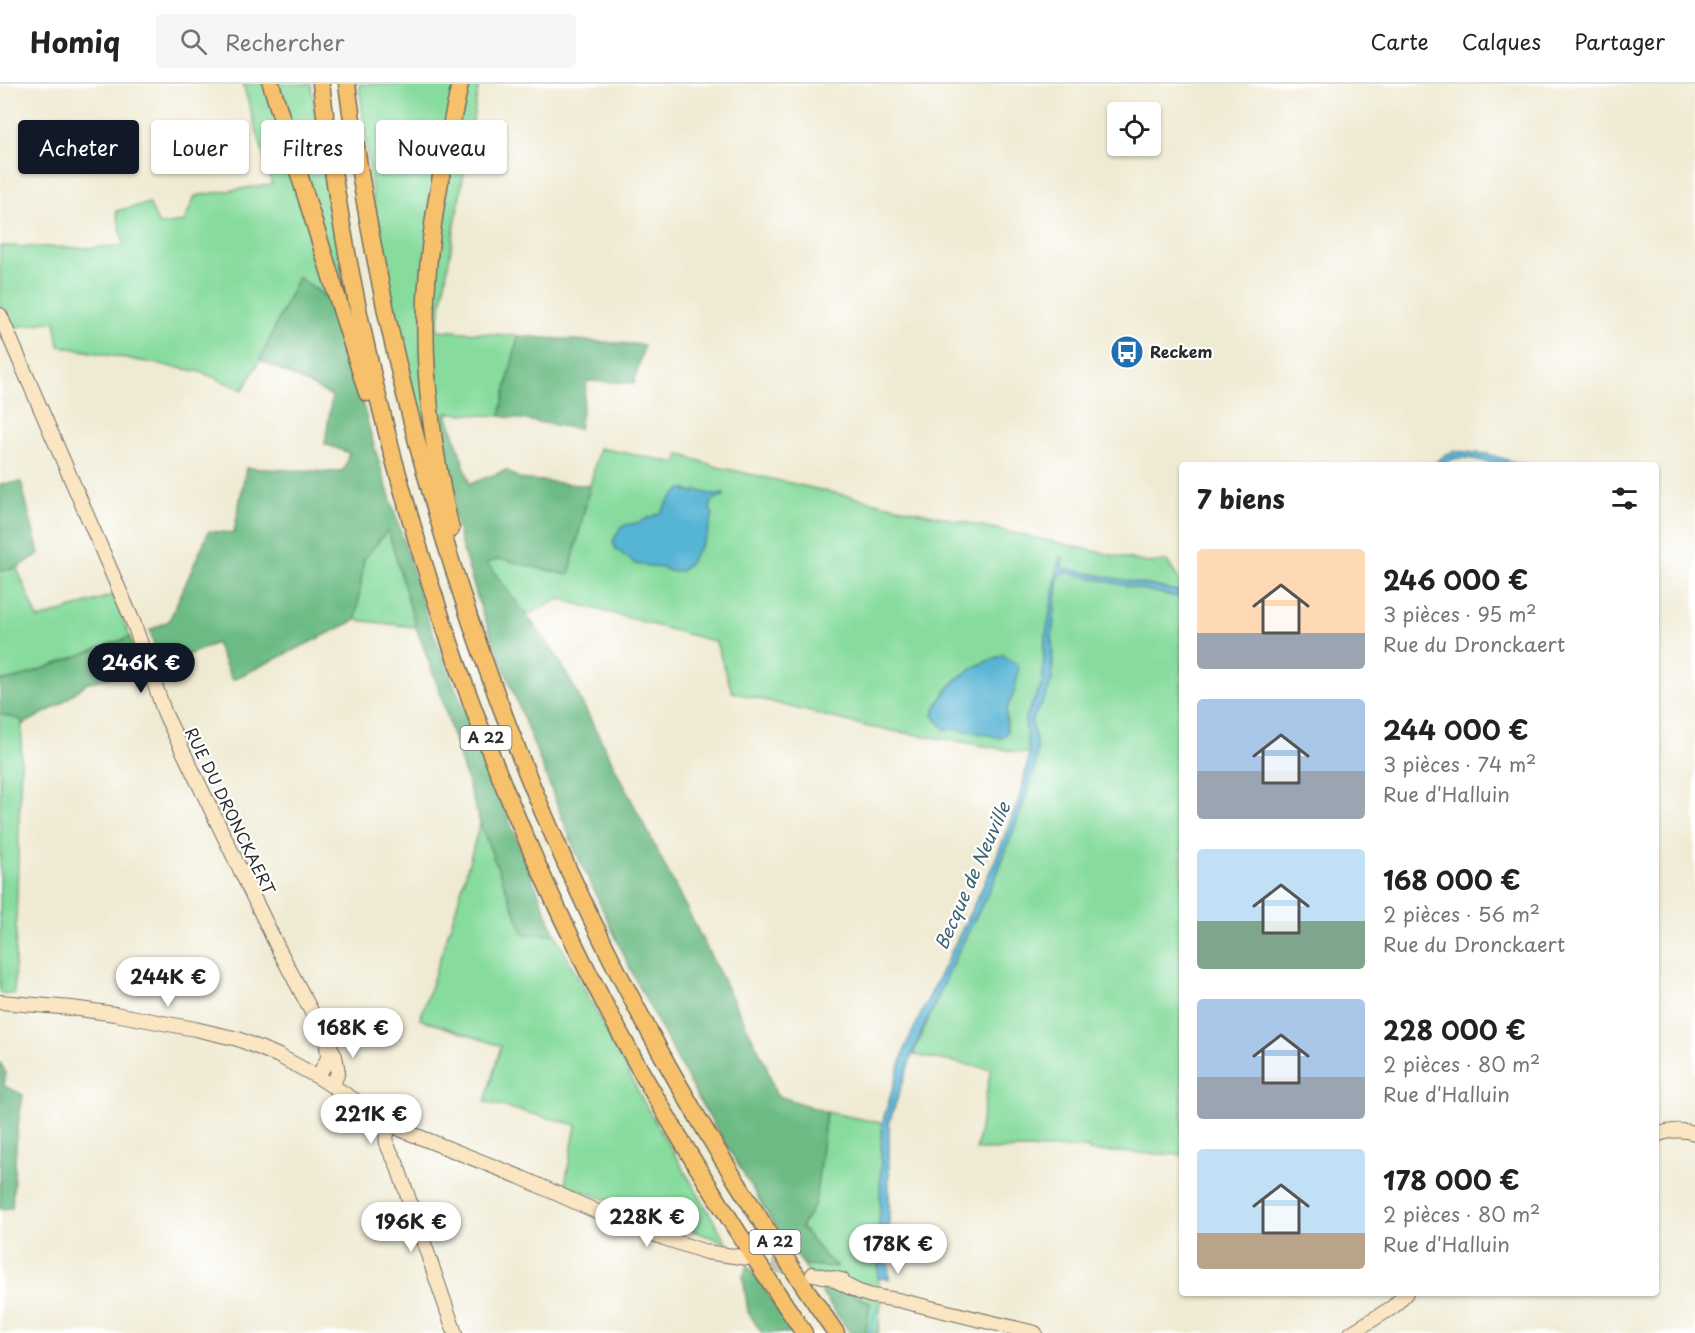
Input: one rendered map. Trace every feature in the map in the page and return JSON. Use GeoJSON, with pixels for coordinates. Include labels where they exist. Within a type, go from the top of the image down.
{"type":"FeatureCollection","features":[{"type":"Feature","properties":{"kind":"highway"},"geometry":{"type":"LineString","coordinates":[[271,84],[363,378],[420,572],[464,679]]}},
{"type":"Feature","properties":{"kind":"highway","name":"A 22"},"geometry":{"type":"LineString","coordinates":[[321,84],[343,229],[373,374],[407,507],[442,618],[495,764],[553,897],[615,1023],[683,1144],[804,1333]]}},
{"type":"Feature","properties":{"kind":"highway","name":"A 22"},"geometry":{"type":"LineString","coordinates":[[347,84],[373,251],[403,392],[438,522],[465,606],[523,764],[596,927],[645,1024],[716,1150],[836,1333]]}},
{"type":"Feature","properties":{"kind":"highway"},"geometry":{"type":"LineString","coordinates":[[460,84],[431,238],[425,308],[426,356],[431,420],[441,484],[492,683]]}},
{"type":"Feature","properties":{"kind":"main road","name":"RUE DU DRONCKAERT"},"geometry":{"type":"LineString","coordinates":[[0,307],[7,329]]}},
{"type":"Feature","properties":{"kind":"main road","name":"RUE DU DRONCKAERT"},"geometry":{"type":"LineString","coordinates":[[0,315],[134,624],[165,714],[264,921],[324,1037],[333,1050],[338,1063],[338,1072],[333,1085]]}},
{"type":"Feature","properties":{"kind":"main road"},"geometry":{"type":"LineString","coordinates":[[0,1002],[115,1014],[219,1034],[257,1046],[333,1085],[390,1124],[405,1131],[561,1194],[747,1258],[705,1252],[689,1247],[600,1213],[561,1194]]}},
{"type":"Feature","properties":{"kind":"main road","name":"RUE DU DRONCKAERT"},"geometry":{"type":"LineString","coordinates":[[318,1077],[328,1058],[324,1037]]}},
{"type":"Feature","properties":{"kind":"main road"},"geometry":{"type":"LineString","coordinates":[[390,1124],[386,1141],[396,1162],[455,1333]]}},
{"type":"Feature","properties":{"kind":"main road"},"geometry":{"type":"LineString","coordinates":[[1659,1134],[1672,1130],[1695,1133]]}},
{"type":"Feature","properties":{"kind":"main road"},"geometry":{"type":"LineString","coordinates":[[396,1162],[396,1151],[405,1131]]}},
{"type":"Feature","properties":{"kind":"main road"},"geometry":{"type":"LineString","coordinates":[[813,1274],[835,1280],[866,1294],[1035,1333]]}},
{"type":"Feature","properties":{"kind":"main road"},"geometry":{"type":"LineString","coordinates":[[1351,1333],[1385,1312],[1404,1296]]}},
{"type":"Feature","properties":{"kind":"green space"},"geometry":{"type":"Polygon","coordinates":[[[243,84],[311,84],[317,120],[261,120],[261,146],[243,84]]]}},
{"type":"Feature","properties":{"kind":"green space"},"geometry":{"type":"Polygon","coordinates":[[[359,84],[479,84],[473,120],[376,120],[376,174],[464,174],[437,330],[518,336],[500,416],[448,413],[439,424],[422,427],[375,215],[359,84]]]}},
{"type":"Feature","properties":{"kind":"green space"},"geometry":{"type":"Polygon","coordinates":[[[269,174],[325,174],[348,300],[335,303],[298,277],[260,360],[243,390],[201,372],[59,346],[55,321],[16,327],[1,333],[0,246],[91,248],[124,245],[116,211],[149,203],[159,225],[184,222],[195,196],[272,184],[269,174]]]}},
{"type":"Feature","properties":{"kind":"green space"},"geometry":{"type":"Polygon","coordinates":[[[298,277],[335,303],[374,446],[428,620],[555,934],[524,935],[480,823],[438,687],[416,627],[388,530],[364,559],[356,620],[232,680],[216,643],[160,667],[150,630],[169,621],[209,531],[234,533],[246,468],[331,472],[344,470],[349,453],[325,444],[332,396],[260,360],[298,277]]]}},
{"type":"Feature","properties":{"kind":"green space"},"geometry":{"type":"Polygon","coordinates":[[[518,336],[644,345],[634,383],[587,381],[579,429],[500,416],[518,336]]]}},
{"type":"Feature","properties":{"kind":"green space"},"geometry":{"type":"Polygon","coordinates":[[[447,413],[470,484],[506,470],[520,479],[590,486],[569,575],[500,559],[487,563],[556,655],[575,689],[766,1065],[776,1095],[826,1112],[815,1204],[801,1227],[837,1267],[804,1265],[778,1231],[699,1100],[636,981],[574,848],[481,609],[461,544],[449,490],[439,424],[447,413]]]}},
{"type":"Feature","properties":{"kind":"green space"},"geometry":{"type":"Polygon","coordinates":[[[599,448],[677,463],[679,454],[718,467],[1148,563],[1167,561],[1179,580],[1179,591],[1063,568],[1060,557],[1044,647],[1043,682],[1025,719],[1029,754],[869,727],[732,692],[716,642],[560,599],[526,615],[486,563],[500,558],[569,575],[599,448]],[[1003,655],[960,676],[938,703],[933,715],[946,729],[1007,732],[1006,711],[1015,690],[1003,655]]]}},
{"type":"Feature","properties":{"kind":"green space"},"geometry":{"type":"Polygon","coordinates":[[[21,482],[39,554],[17,568],[0,571],[0,484],[21,482]]]}},
{"type":"Feature","properties":{"kind":"green space"},"geometry":{"type":"Polygon","coordinates":[[[388,529],[416,627],[356,620],[364,559],[388,529]]]}},
{"type":"Feature","properties":{"kind":"green space"},"geometry":{"type":"Polygon","coordinates":[[[17,568],[38,619],[113,595],[130,637],[15,679],[0,681],[0,571],[17,568]]]}},
{"type":"Feature","properties":{"kind":"green space"},"geometry":{"type":"Polygon","coordinates":[[[1065,572],[1179,597],[1179,1155],[1089,1151],[1088,1148],[976,1150],[991,1069],[913,1055],[955,958],[995,879],[1027,795],[1035,768],[1035,737],[1031,721],[1053,668],[1052,636],[1059,575],[1065,572]]]}},
{"type":"Feature","properties":{"kind":"green space"},"geometry":{"type":"Polygon","coordinates":[[[130,637],[141,669],[87,683],[59,705],[22,725],[21,720],[0,714],[0,681],[15,679],[130,637]]]}},
{"type":"Feature","properties":{"kind":"green space"},"geometry":{"type":"Polygon","coordinates":[[[0,714],[22,720],[14,994],[0,993],[0,714]]]}},
{"type":"Feature","properties":{"kind":"green space"},"geometry":{"type":"Polygon","coordinates":[[[480,823],[524,934],[555,934],[647,1108],[727,1243],[565,1185],[576,1125],[485,1102],[501,1046],[420,1019],[455,912],[480,823]]]}},
{"type":"Feature","properties":{"kind":"green space"},"geometry":{"type":"Polygon","coordinates":[[[0,1063],[6,1073],[4,1086],[23,1095],[17,1131],[12,1208],[0,1209],[0,1063]]]}},
{"type":"Feature","properties":{"kind":"green space"},"geometry":{"type":"Polygon","coordinates":[[[826,1112],[882,1123],[878,1278],[881,1300],[878,1333],[866,1333],[870,1302],[833,1286],[814,1282],[804,1265],[836,1267],[801,1227],[815,1203],[826,1112]]]}},
{"type":"Feature","properties":{"kind":"green space"},"geometry":{"type":"Polygon","coordinates":[[[748,1265],[793,1333],[762,1333],[748,1312],[743,1276],[748,1265]]]}},
{"type":"Feature","properties":{"kind":"green space"},"geometry":{"type":"Polygon","coordinates":[[[814,1282],[833,1286],[870,1303],[866,1333],[850,1333],[814,1282]]]}},
{"type":"Feature","properties":{"kind":"water"},"geometry":{"type":"Polygon","coordinates":[[[1455,451],[1487,454],[1515,462],[1487,462],[1462,458],[1448,462],[1437,462],[1455,451]]]}},
{"type":"Feature","properties":{"kind":"water"},"geometry":{"type":"Polygon","coordinates":[[[682,489],[695,493],[696,490],[713,495],[724,494],[724,496],[712,500],[710,510],[713,514],[706,538],[681,571],[673,572],[636,564],[617,550],[613,541],[620,529],[625,525],[637,523],[661,513],[670,499],[682,489]]]}},
{"type":"Feature","properties":{"kind":"water"},"geometry":{"type":"Polygon","coordinates":[[[1060,556],[1063,558],[1061,565],[1063,568],[1179,592],[1179,597],[1065,572],[1059,575],[1052,636],[1052,680],[1046,696],[1031,721],[1037,747],[1035,768],[1027,795],[995,879],[955,958],[913,1052],[889,1123],[889,1279],[878,1278],[882,1123],[906,1045],[994,863],[1020,796],[1029,754],[1025,719],[1043,682],[1044,647],[1060,556]]]}},
{"type":"Feature","properties":{"kind":"water"},"geometry":{"type":"Polygon","coordinates":[[[1003,655],[1019,666],[1015,690],[1006,711],[1007,733],[1001,738],[970,731],[946,729],[933,715],[945,693],[960,676],[1003,655]]]}},
{"type":"Feature","properties":{"kind":"waterway","name":"Becque de Neuville"},"geometry":{"type":"LineString","coordinates":[[870,1333],[876,1309]]}},
{"type":"Feature","properties":{"kind":"tunnel"},"geometry":{"type":"LineString","coordinates":[[751,1259],[799,1271]]}},
{"type":"Feature","properties":{"kind":"place","name":"Reckem"},"geometry":{"type":"Point","coordinates":[1127,352]}}]}
